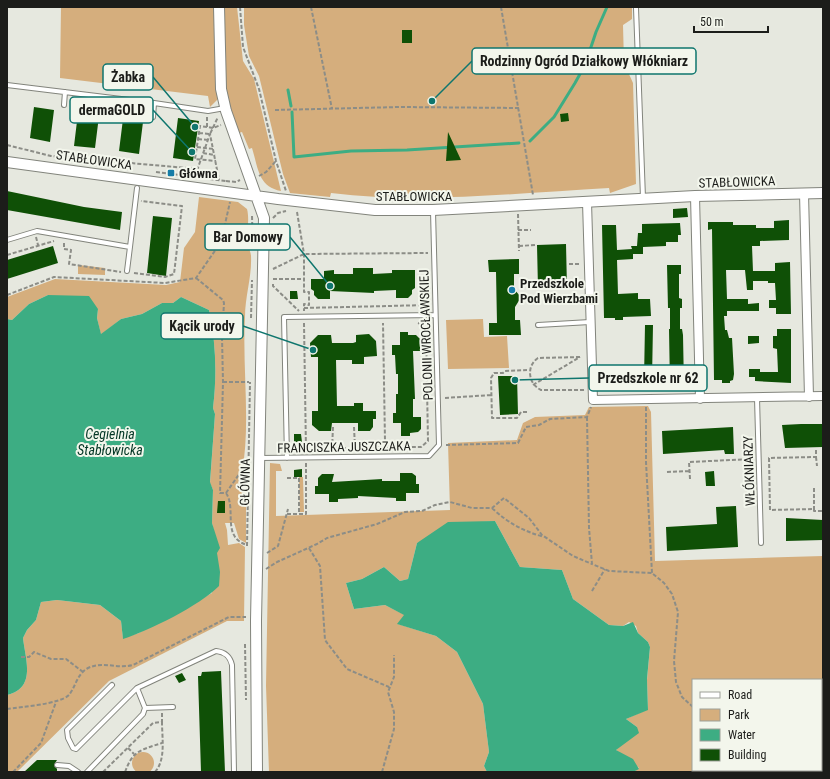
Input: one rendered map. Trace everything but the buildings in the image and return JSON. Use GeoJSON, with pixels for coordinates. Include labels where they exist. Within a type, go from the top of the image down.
{"type":"FeatureCollection","features":[{"type":"Feature","properties":{"kind":"street","name":"GŁÓWNA"},"geometry":{"type":"LineString","coordinates":[[219,7],[219,69],[226,108],[264,221],[255,664],[257,772]]}},
{"type":"Feature","properties":{"kind":"street","name":"STABŁOWICKA"},"geometry":{"type":"LineString","coordinates":[[7,162],[375,210],[433,210],[643,198],[823,193]]}},
{"type":"Feature","properties":{"kind":"street"},"geometry":{"type":"LineString","coordinates":[[804,193],[809,397]]}},
{"type":"Feature","properties":{"kind":"street"},"geometry":{"type":"LineString","coordinates":[[695,196],[700,399]]}},
{"type":"Feature","properties":{"kind":"street"},"geometry":{"type":"LineString","coordinates":[[587,202],[593,400],[823,396]]}},
{"type":"Feature","properties":{"kind":"lane"},"geometry":{"type":"LineString","coordinates":[[636,8],[643,198]]}},
{"type":"Feature","properties":{"kind":"lane"},"geometry":{"type":"LineString","coordinates":[[7,85],[208,111],[226,108]]}},
{"type":"Feature","properties":{"kind":"lane"},"geometry":{"type":"LineString","coordinates":[[64,105],[65,92]]}},
{"type":"Feature","properties":{"kind":"lane"},"geometry":{"type":"LineString","coordinates":[[153,117],[154,103]]}},
{"type":"Feature","properties":{"kind":"lane"},"geometry":{"type":"LineString","coordinates":[[127,271],[137,188]]}},
{"type":"Feature","properties":{"kind":"lane","name":"POLONII WROCŁAWSKIEJ"},"geometry":{"type":"LineString","coordinates":[[433,210],[439,445]]}},
{"type":"Feature","properties":{"kind":"lane"},"geometry":{"type":"LineString","coordinates":[[7,240],[37,231],[130,247]]}},
{"type":"Feature","properties":{"kind":"lane"},"geometry":{"type":"LineString","coordinates":[[287,458],[284,317],[436,315]]}},
{"type":"Feature","properties":{"kind":"lane"},"geometry":{"type":"LineString","coordinates":[[538,325],[590,322]]}},
{"type":"Feature","properties":{"kind":"lane","name":"WŁÓKNIARZY"},"geometry":{"type":"LineString","coordinates":[[756,398],[762,543]]}},
{"type":"Feature","properties":{"kind":"lane","name":"FRANCISZKA JUSZCZAKA"},"geometry":{"type":"LineString","coordinates":[[259,458],[430,456],[439,445]]}},
{"type":"Feature","properties":{"kind":"lane"},"geometry":{"type":"LineString","coordinates":[[112,685],[67,730],[68,738],[73,748],[76,749],[137,688],[212,653],[222,652],[228,656],[232,665],[234,772]]}},
{"type":"Feature","properties":{"kind":"lane"},"geometry":{"type":"LineString","coordinates":[[87,772],[143,714],[145,708],[137,688]]}},
{"type":"Feature","properties":{"kind":"lane"},"geometry":{"type":"LineString","coordinates":[[145,708],[173,707]]}},
{"type":"Feature","properties":{"kind":"lane"},"geometry":{"type":"LineString","coordinates":[[57,765],[69,766],[78,772]]}},
{"type":"Feature","properties":{"kind":"path"},"geometry":{"type":"LineString","coordinates":[[240,7],[243,47],[259,89],[276,161],[287,194]]}},
{"type":"Feature","properties":{"kind":"path"},"geometry":{"type":"LineString","coordinates":[[311,7],[332,109]]}},
{"type":"Feature","properties":{"kind":"path"},"geometry":{"type":"LineString","coordinates":[[501,7],[520,108],[534,204]]}},
{"type":"Feature","properties":{"kind":"path"},"geometry":{"type":"LineString","coordinates":[[275,110],[399,107],[520,108]]}},
{"type":"Feature","properties":{"kind":"path"},"geometry":{"type":"LineString","coordinates":[[206,127],[208,111]]}},
{"type":"Feature","properties":{"kind":"path"},"geometry":{"type":"LineString","coordinates":[[195,176],[198,169],[201,160],[205,148],[207,141],[213,128],[217,117],[219,116],[225,124],[213,128],[200,126],[195,159],[201,160],[216,161]]}},
{"type":"Feature","properties":{"kind":"path"},"geometry":{"type":"LineString","coordinates":[[199,133],[210,134]]}},
{"type":"Feature","properties":{"kind":"path"},"geometry":{"type":"LineString","coordinates":[[210,134],[213,143],[219,180]]}},
{"type":"Feature","properties":{"kind":"path"},"geometry":{"type":"LineString","coordinates":[[198,139],[213,143]]}},
{"type":"Feature","properties":{"kind":"path"},"geometry":{"type":"LineString","coordinates":[[7,145],[51,156],[198,169]]}},
{"type":"Feature","properties":{"kind":"path"},"geometry":{"type":"LineString","coordinates":[[197,147],[214,149]]}},
{"type":"Feature","properties":{"kind":"path"},"geometry":{"type":"LineString","coordinates":[[203,154],[215,155]]}},
{"type":"Feature","properties":{"kind":"path"},"geometry":{"type":"LineString","coordinates":[[259,176],[266,172],[276,161]]}},
{"type":"Feature","properties":{"kind":"path"},"geometry":{"type":"LineString","coordinates":[[225,186],[226,181],[236,182],[243,180]]}},
{"type":"Feature","properties":{"kind":"path"},"geometry":{"type":"LineString","coordinates":[[222,232],[231,199]]}},
{"type":"Feature","properties":{"kind":"path"},"geometry":{"type":"LineString","coordinates":[[274,218],[278,214],[287,210],[297,212],[304,254],[304,292],[309,292],[309,304],[304,304],[304,310]]}},
{"type":"Feature","properties":{"kind":"path"},"geometry":{"type":"LineString","coordinates":[[518,211],[519,251]]}},
{"type":"Feature","properties":{"kind":"path"},"geometry":{"type":"LineString","coordinates":[[253,217],[253,255]]}},
{"type":"Feature","properties":{"kind":"path"},"geometry":{"type":"LineString","coordinates":[[518,230],[531,230]]}},
{"type":"Feature","properties":{"kind":"path"},"geometry":{"type":"LineString","coordinates":[[221,242],[252,243]]}},
{"type":"Feature","properties":{"kind":"path"},"geometry":{"type":"LineString","coordinates":[[519,246],[536,245]]}},
{"type":"Feature","properties":{"kind":"path"},"geometry":{"type":"LineString","coordinates":[[434,253],[304,254],[273,268],[273,286],[299,311],[435,305]]}},
{"type":"Feature","properties":{"kind":"path"},"geometry":{"type":"LineString","coordinates":[[569,264],[583,263]]}},
{"type":"Feature","properties":{"kind":"path"},"geometry":{"type":"LineString","coordinates":[[196,278],[223,300],[224,307],[222,337],[223,382],[220,494],[226,493],[242,470],[251,466]]}},
{"type":"Feature","properties":{"kind":"path"},"geometry":{"type":"LineString","coordinates":[[251,294],[252,278]]}},
{"type":"Feature","properties":{"kind":"path"},"geometry":{"type":"LineString","coordinates":[[273,278],[304,279]]}},
{"type":"Feature","properties":{"kind":"path"},"geometry":{"type":"LineString","coordinates":[[382,315],[384,441]]}},
{"type":"Feature","properties":{"kind":"path"},"geometry":{"type":"LineString","coordinates":[[287,514],[306,514],[304,320]]}},
{"type":"Feature","properties":{"kind":"path"},"geometry":{"type":"LineString","coordinates":[[383,323],[390,323]]}},
{"type":"Feature","properties":{"kind":"path"},"geometry":{"type":"LineString","coordinates":[[306,449],[421,447],[428,441],[426,329],[424,325],[417,323]]}},
{"type":"Feature","properties":{"kind":"path"},"geometry":{"type":"LineString","coordinates":[[304,324],[312,324]]}},
{"type":"Feature","properties":{"kind":"path"},"geometry":{"type":"LineString","coordinates":[[534,385],[582,357],[543,357],[536,359],[531,368],[531,380],[534,385],[541,390],[586,390]]}},
{"type":"Feature","properties":{"kind":"path"},"geometry":{"type":"LineString","coordinates":[[527,370],[494,373],[491,378],[492,418],[517,418],[521,412],[527,412]]}},
{"type":"Feature","properties":{"kind":"path"},"geometry":{"type":"LineString","coordinates":[[223,382],[250,382]]}},
{"type":"Feature","properties":{"kind":"path"},"geometry":{"type":"LineString","coordinates":[[447,398],[491,395]]}},
{"type":"Feature","properties":{"kind":"path"},"geometry":{"type":"LineString","coordinates":[[592,564],[589,528],[587,417],[593,400]]}},
{"type":"Feature","properties":{"kind":"path"},"geometry":{"type":"LineString","coordinates":[[646,400],[646,462],[652,573]]}},
{"type":"Feature","properties":{"kind":"path"},"geometry":{"type":"LineString","coordinates":[[439,445],[518,444],[526,427],[539,425],[550,419],[587,417]]}},
{"type":"Feature","properties":{"kind":"path"},"geometry":{"type":"LineString","coordinates":[[332,449],[333,427]]}},
{"type":"Feature","properties":{"kind":"path"},"geometry":{"type":"LineString","coordinates":[[354,427],[355,448]]}},
{"type":"Feature","properties":{"kind":"path"},"geometry":{"type":"LineString","coordinates":[[384,441],[389,444],[390,448]]}},
{"type":"Feature","properties":{"kind":"path"},"geometry":{"type":"LineString","coordinates":[[379,448],[380,443],[384,441]]}},
{"type":"Feature","properties":{"kind":"path"},"geometry":{"type":"LineString","coordinates":[[816,450],[817,466]]}},
{"type":"Feature","properties":{"kind":"path"},"geometry":{"type":"LineString","coordinates":[[816,457],[769,458],[770,510],[814,509],[814,511],[823,511]]}},
{"type":"Feature","properties":{"kind":"path"},"geometry":{"type":"LineString","coordinates":[[690,478],[689,462],[753,459]]}},
{"type":"Feature","properties":{"kind":"path"},"geometry":{"type":"LineString","coordinates":[[667,472],[690,471]]}},
{"type":"Feature","properties":{"kind":"path"},"geometry":{"type":"LineString","coordinates":[[287,478],[298,478],[299,514]]}},
{"type":"Feature","properties":{"kind":"path"},"geometry":{"type":"LineString","coordinates":[[814,488],[814,509]]}},
{"type":"Feature","properties":{"kind":"path"},"geometry":{"type":"LineString","coordinates":[[226,493],[230,499],[230,521],[234,535],[245,545],[249,546]]}},
{"type":"Feature","properties":{"kind":"path"},"geometry":{"type":"LineString","coordinates":[[266,569],[287,556],[309,548],[334,535],[377,524],[405,512],[422,511],[435,505],[450,502],[472,508],[492,508],[504,498],[529,518],[546,538]]}},
{"type":"Feature","properties":{"kind":"path"},"geometry":{"type":"LineString","coordinates":[[492,508],[507,522],[528,532],[546,538],[573,556],[605,569],[632,573],[652,573],[664,583],[672,594],[678,612],[674,661],[676,682],[682,697],[692,705]]}},
{"type":"Feature","properties":{"kind":"path"},"geometry":{"type":"LineString","coordinates":[[266,553],[278,546],[288,509]]}},
{"type":"Feature","properties":{"kind":"path"},"geometry":{"type":"LineString","coordinates":[[309,548],[320,566],[325,640],[347,670],[389,687]]}},
{"type":"Feature","properties":{"kind":"path"},"geometry":{"type":"LineString","coordinates":[[592,591],[605,569]]}},
{"type":"Feature","properties":{"kind":"path"},"geometry":{"type":"LineString","coordinates":[[7,709],[56,702],[68,696],[83,672],[101,664],[116,667],[133,665],[229,618],[248,616]]}},
{"type":"Feature","properties":{"kind":"path"},"geometry":{"type":"LineString","coordinates":[[21,657],[29,657],[34,652],[51,659],[66,659],[83,672]]}},
{"type":"Feature","properties":{"kind":"path"},"geometry":{"type":"LineString","coordinates":[[382,772],[394,729],[394,712],[389,697],[389,687],[394,677],[394,655]]}},
{"type":"Feature","properties":{"kind":"path"},"geometry":{"type":"LineString","coordinates":[[13,772],[43,739],[56,702]]}},
{"type":"Feature","properties":{"kind":"path"},"geometry":{"type":"LineString","coordinates":[[155,772],[159,768],[162,754],[161,708]]}},
{"type":"Feature","properties":{"kind":"path"},"geometry":{"type":"LineString","coordinates":[[103,772],[153,723],[162,722]]}},
{"type":"Feature","properties":{"kind":"path"},"geometry":{"type":"LineString","coordinates":[[125,772],[129,760],[134,754],[162,743]]}},
{"type":"Feature","properties":{"kind":"path"},"geometry":{"type":"LineString","coordinates":[[128,748],[134,754]]}},
{"type":"Feature","properties":{"kind":"green space"},"geometry":{"type":"Polygon","coordinates":[[[61,7],[215,7],[215,77],[218,99],[210,107],[208,96],[60,78],[61,7]]]}},
{"type":"Feature","properties":{"kind":"green space"},"geometry":{"type":"Polygon","coordinates":[[[224,7],[237,7],[243,61],[254,79],[281,191],[273,189],[263,181],[252,148],[249,149],[242,132],[239,133],[229,109],[225,91],[224,7]]]}},
{"type":"Feature","properties":{"kind":"green space"},"geometry":{"type":"Polygon","coordinates":[[[244,7],[632,7],[632,19],[623,25],[624,63],[633,83],[636,184],[610,193],[609,188],[435,198],[400,198],[331,193],[330,197],[290,193],[283,174],[259,76],[249,56],[244,25],[244,7]]]}},
{"type":"Feature","properties":{"kind":"green space"},"geometry":{"type":"Polygon","coordinates":[[[199,197],[238,202],[247,209],[248,213],[248,246],[251,254],[251,264],[245,309],[244,336],[246,434],[242,473],[246,473],[246,543],[239,539],[234,523],[225,523],[228,545],[239,543],[245,547],[244,621],[227,621],[109,681],[17,772],[7,772],[7,695],[16,691],[22,686],[26,679],[27,663],[23,638],[27,630],[36,620],[41,602],[57,600],[100,605],[121,621],[123,638],[139,633],[212,593],[216,540],[212,523],[213,490],[210,483],[215,414],[213,408],[215,359],[209,310],[181,297],[173,303],[162,303],[142,314],[121,319],[101,335],[97,318],[98,309],[48,295],[29,304],[12,320],[7,319],[7,297],[55,279],[166,285],[180,282],[184,248],[195,232],[199,197]]]}},
{"type":"Feature","properties":{"kind":"green space"},"geometry":{"type":"Polygon","coordinates":[[[78,265],[105,268],[105,275],[78,274],[78,265]]]}},
{"type":"Feature","properties":{"kind":"green space"},"geometry":{"type":"Polygon","coordinates":[[[483,319],[484,337],[507,336],[509,368],[448,369],[446,320],[483,319]]]}},
{"type":"Feature","properties":{"kind":"green space"},"geometry":{"type":"Polygon","coordinates":[[[648,406],[651,412],[655,561],[823,556],[823,772],[779,772],[822,771],[822,679],[692,679],[692,771],[720,772],[633,772],[639,768],[616,750],[637,727],[626,719],[648,709],[647,680],[650,647],[648,642],[638,633],[636,626],[629,622],[623,626],[609,625],[573,599],[562,570],[520,567],[495,521],[482,522],[417,543],[408,579],[400,581],[384,567],[362,579],[346,583],[354,609],[385,605],[405,615],[398,624],[436,636],[457,652],[483,704],[489,752],[484,766],[487,772],[269,772],[266,686],[270,463],[280,464],[282,471],[276,471],[276,516],[450,510],[448,443],[517,440],[523,423],[535,417],[585,415],[589,407],[648,406]]]}},
{"type":"Feature","properties":{"kind":"green space"},"geometry":{"type":"Polygon","coordinates":[[[299,477],[303,477],[304,512],[300,512],[299,477]]]}},
{"type":"Feature","properties":{"kind":"green space"},"geometry":{"type":"Polygon","coordinates":[[[143,752],[151,755],[154,763],[151,771],[143,774],[135,771],[132,763],[135,755],[143,752]]]}},
{"type":"Feature","properties":{"kind":"water","name":"Cegielnia Stabłowicka"},"geometry":{"type":"Polygon","coordinates":[[[48,295],[89,296],[98,309],[97,318],[101,334],[121,319],[142,314],[162,303],[173,303],[181,297],[209,310],[213,334],[215,371],[213,408],[215,414],[210,482],[213,490],[212,523],[220,548],[217,553],[220,572],[219,586],[210,594],[174,617],[147,630],[123,639],[121,621],[100,605],[57,600],[41,602],[36,620],[27,630],[23,638],[27,663],[26,679],[22,686],[16,691],[7,695],[7,319],[12,320],[29,304],[48,295]]]}},
{"type":"Feature","properties":{"kind":"water"},"geometry":{"type":"Polygon","coordinates":[[[495,521],[520,567],[562,570],[573,599],[609,625],[623,626],[633,622],[638,633],[648,642],[650,647],[647,679],[648,710],[626,719],[637,727],[639,733],[616,750],[633,759],[639,769],[633,772],[487,772],[484,766],[489,752],[483,704],[457,652],[436,636],[397,624],[404,615],[385,605],[354,609],[346,583],[362,579],[384,567],[400,581],[408,579],[417,543],[448,522],[495,521]]]}},
{"type":"Feature","properties":{"kind":"water"},"geometry":{"type":"Polygon","coordinates":[[[720,771],[779,771],[779,772],[720,771]]]}},
{"type":"Feature","properties":{"kind":"waterway"},"geometry":{"type":"LineString","coordinates":[[530,141],[554,117],[575,83],[585,65],[596,32],[607,7]]}},
{"type":"Feature","properties":{"kind":"waterway"},"geometry":{"type":"LineString","coordinates":[[288,90],[291,106]]}},
{"type":"Feature","properties":{"kind":"waterway"},"geometry":{"type":"LineString","coordinates":[[292,112],[294,157],[351,151],[407,150],[519,143]]}},
{"type":"Feature","properties":{"kind":"place","name":"Rodzinny Ogród Działkowy Włókniarz"},"geometry":{"type":"Point","coordinates":[432,101]}},
{"type":"Feature","properties":{"kind":"place","name":"Żabka"},"geometry":{"type":"Point","coordinates":[195,127]}},
{"type":"Feature","properties":{"kind":"place","name":"dermaGOLD"},"geometry":{"type":"Point","coordinates":[192,152]}},
{"type":"Feature","properties":{"kind":"place","name":"Główna"},"geometry":{"type":"Point","coordinates":[171,173]}},
{"type":"Feature","properties":{"kind":"place","name":"Bar Domowy"},"geometry":{"type":"Point","coordinates":[330,286]}},
{"type":"Feature","properties":{"kind":"place","name":"Przedszkole Pod Wierzbami"},"geometry":{"type":"Point","coordinates":[512,290]}},
{"type":"Feature","properties":{"kind":"place","name":"Kącik urody"},"geometry":{"type":"Point","coordinates":[313,350]}},
{"type":"Feature","properties":{"kind":"place","name":"Przedszkole nr 62"},"geometry":{"type":"Point","coordinates":[515,380]}}]}
